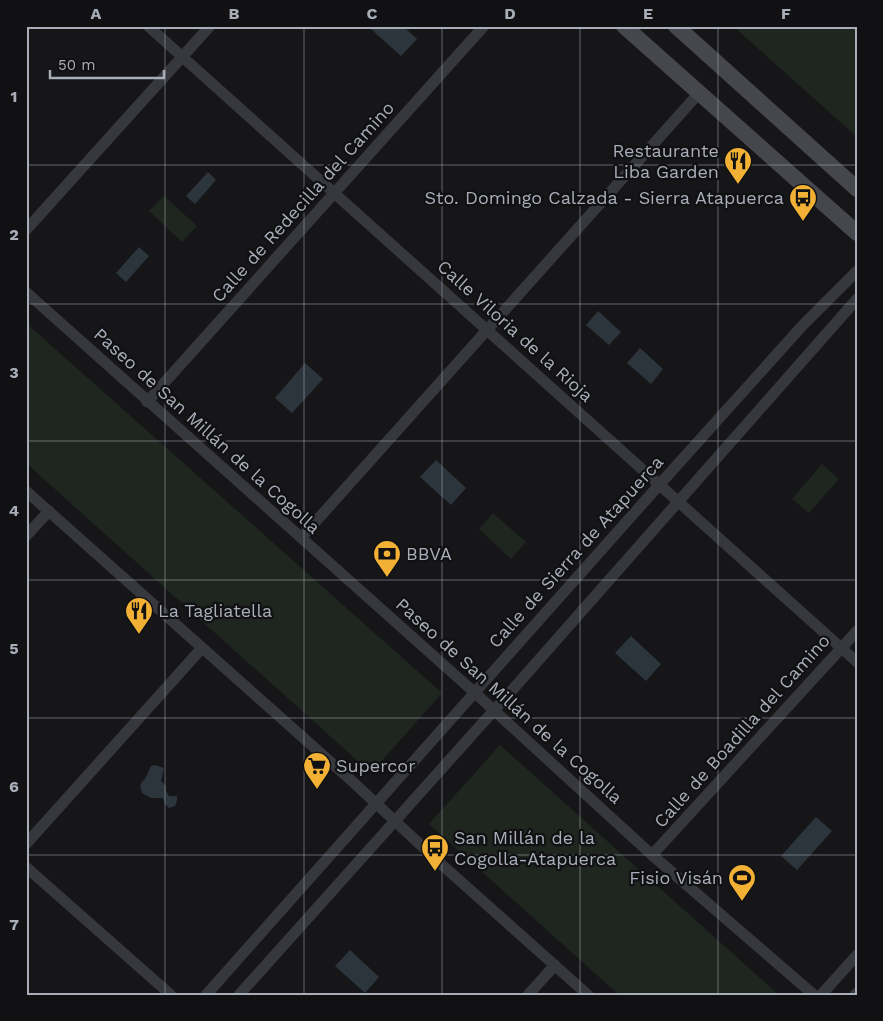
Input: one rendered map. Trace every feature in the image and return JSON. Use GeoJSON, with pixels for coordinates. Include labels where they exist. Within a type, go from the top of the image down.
{"type":"FeatureCollection","features":[{"type":"Feature","properties":{"kind":"street","name":"Calle Viloria de la Rioja"},"geometry":{"type":"LineString","coordinates":[[148,26],[857,662]]}},
{"type":"Feature","properties":{"kind":"street"},"geometry":{"type":"LineString","coordinates":[[26,230],[210,26]]}},
{"type":"Feature","properties":{"kind":"street","name":"Calle de Redecilla del Camino"},"geometry":{"type":"LineString","coordinates":[[147,402],[484,26]]}},
{"type":"Feature","properties":{"kind":"street"},"geometry":{"type":"LineString","coordinates":[[624,26],[857,233]]}},
{"type":"Feature","properties":{"kind":"street"},"geometry":{"type":"LineString","coordinates":[[676,26],[857,189]]}},
{"type":"Feature","properties":{"kind":"street"},"geometry":{"type":"LineString","coordinates":[[301,538],[699,93]]}},
{"type":"Feature","properties":{"kind":"street","name":"Calle de Sierra de Atapuerca"},"geometry":{"type":"LineString","coordinates":[[206,995],[660,484],[803,325],[857,271]]}},
{"type":"Feature","properties":{"kind":"street","name":"Paseo de San Millán de la Cogolla"},"geometry":{"type":"LineString","coordinates":[[26,292],[474,692],[652,855],[814,995]]}},
{"type":"Feature","properties":{"kind":"street"},"geometry":{"type":"LineString","coordinates":[[239,995],[857,299]]}},
{"type":"Feature","properties":{"kind":"street"},"geometry":{"type":"LineString","coordinates":[[26,491],[588,995]]}},
{"type":"Feature","properties":{"kind":"street"},"geometry":{"type":"LineString","coordinates":[[26,536],[49,511]]}},
{"type":"Feature","properties":{"kind":"street","name":"Calle de Boadilla del Camino"},"geometry":{"type":"LineString","coordinates":[[652,855],[857,630]]}},
{"type":"Feature","properties":{"kind":"street"},"geometry":{"type":"LineString","coordinates":[[26,844],[202,648]]}},
{"type":"Feature","properties":{"kind":"street"},"geometry":{"type":"LineString","coordinates":[[26,866],[171,995]]}},
{"type":"Feature","properties":{"kind":"street"},"geometry":{"type":"LineString","coordinates":[[821,995],[857,955]]}},
{"type":"Feature","properties":{"kind":"street"},"geometry":{"type":"LineString","coordinates":[[528,995],[555,965]]}},
{"type":"Feature","properties":{"kind":"shaded area"},"geometry":{"type":"Polygon","coordinates":[[[374,26],[403,26],[417,39],[401,56],[371,29],[374,26]]]}},
{"type":"Feature","properties":{"kind":"shaded area"},"geometry":{"type":"Polygon","coordinates":[[[733,26],[857,26],[857,137],[733,26]]]}},
{"type":"Feature","properties":{"kind":"shaded area"},"geometry":{"type":"Polygon","coordinates":[[[208,172],[216,180],[195,204],[186,196],[208,172]]]}},
{"type":"Feature","properties":{"kind":"shaded area"},"geometry":{"type":"Polygon","coordinates":[[[164,196],[197,226],[182,242],[149,211],[164,196]]]}},
{"type":"Feature","properties":{"kind":"shaded area"},"geometry":{"type":"Polygon","coordinates":[[[139,247],[149,256],[126,282],[116,273],[139,247]]]}},
{"type":"Feature","properties":{"kind":"shaded area"},"geometry":{"type":"Polygon","coordinates":[[[598,311],[621,332],[609,345],[586,325],[598,311]]]}},
{"type":"Feature","properties":{"kind":"shaded area"},"geometry":{"type":"Polygon","coordinates":[[[26,323],[442,693],[371,773],[26,463],[26,323]]]}},
{"type":"Feature","properties":{"kind":"shaded area"},"geometry":{"type":"Polygon","coordinates":[[[640,348],[663,369],[651,384],[627,363],[640,348]]]}},
{"type":"Feature","properties":{"kind":"shaded area"},"geometry":{"type":"Polygon","coordinates":[[[305,363],[323,379],[292,413],[275,398],[305,363]]]}},
{"type":"Feature","properties":{"kind":"shaded area"},"geometry":{"type":"Polygon","coordinates":[[[436,460],[466,488],[451,505],[420,477],[436,460]]]}},
{"type":"Feature","properties":{"kind":"shaded area"},"geometry":{"type":"Polygon","coordinates":[[[822,464],[839,479],[809,513],[792,499],[822,464]]]}},
{"type":"Feature","properties":{"kind":"shaded area"},"geometry":{"type":"Polygon","coordinates":[[[493,513],[526,542],[511,559],[479,529],[493,513]]]}},
{"type":"Feature","properties":{"kind":"shaded area"},"geometry":{"type":"Polygon","coordinates":[[[631,636],[661,664],[646,681],[615,653],[631,636]]]}},
{"type":"Feature","properties":{"kind":"shaded area"},"geometry":{"type":"Polygon","coordinates":[[[500,745],[779,995],[619,995],[429,824],[500,745]]]}},
{"type":"Feature","properties":{"kind":"shaded area"},"geometry":{"type":"Polygon","coordinates":[[[155,765],[164,768],[161,781],[166,786],[169,796],[177,796],[175,806],[169,808],[163,798],[151,798],[142,793],[141,783],[151,766],[155,765]]]}},
{"type":"Feature","properties":{"kind":"shaded area"},"geometry":{"type":"Polygon","coordinates":[[[816,817],[832,831],[797,870],[781,856],[816,817]]]}},
{"type":"Feature","properties":{"kind":"shaded area"},"geometry":{"type":"Polygon","coordinates":[[[350,950],[379,977],[365,993],[335,966],[350,950]]]}},
{"type":"Feature","properties":{"kind":"place","name":"Restaurante Liba Garden"},"geometry":{"type":"Point","coordinates":[738,185]}},
{"type":"Feature","properties":{"kind":"place","name":"Sto. Domingo Calzada - Sierra Atapuerca"},"geometry":{"type":"Point","coordinates":[803,222]}},
{"type":"Feature","properties":{"kind":"place","name":"BBVA"},"geometry":{"type":"Point","coordinates":[387,578]}},
{"type":"Feature","properties":{"kind":"place","name":"La Tagliatella"},"geometry":{"type":"Point","coordinates":[139,635]}},
{"type":"Feature","properties":{"kind":"place","name":"Supercor"},"geometry":{"type":"Point","coordinates":[317,790]}},
{"type":"Feature","properties":{"kind":"place","name":"San Millán de la Cogolla-Atapuerca"},"geometry":{"type":"Point","coordinates":[435,872]}},
{"type":"Feature","properties":{"kind":"place","name":"Fisio Visán"},"geometry":{"type":"Point","coordinates":[742,902]}}]}
